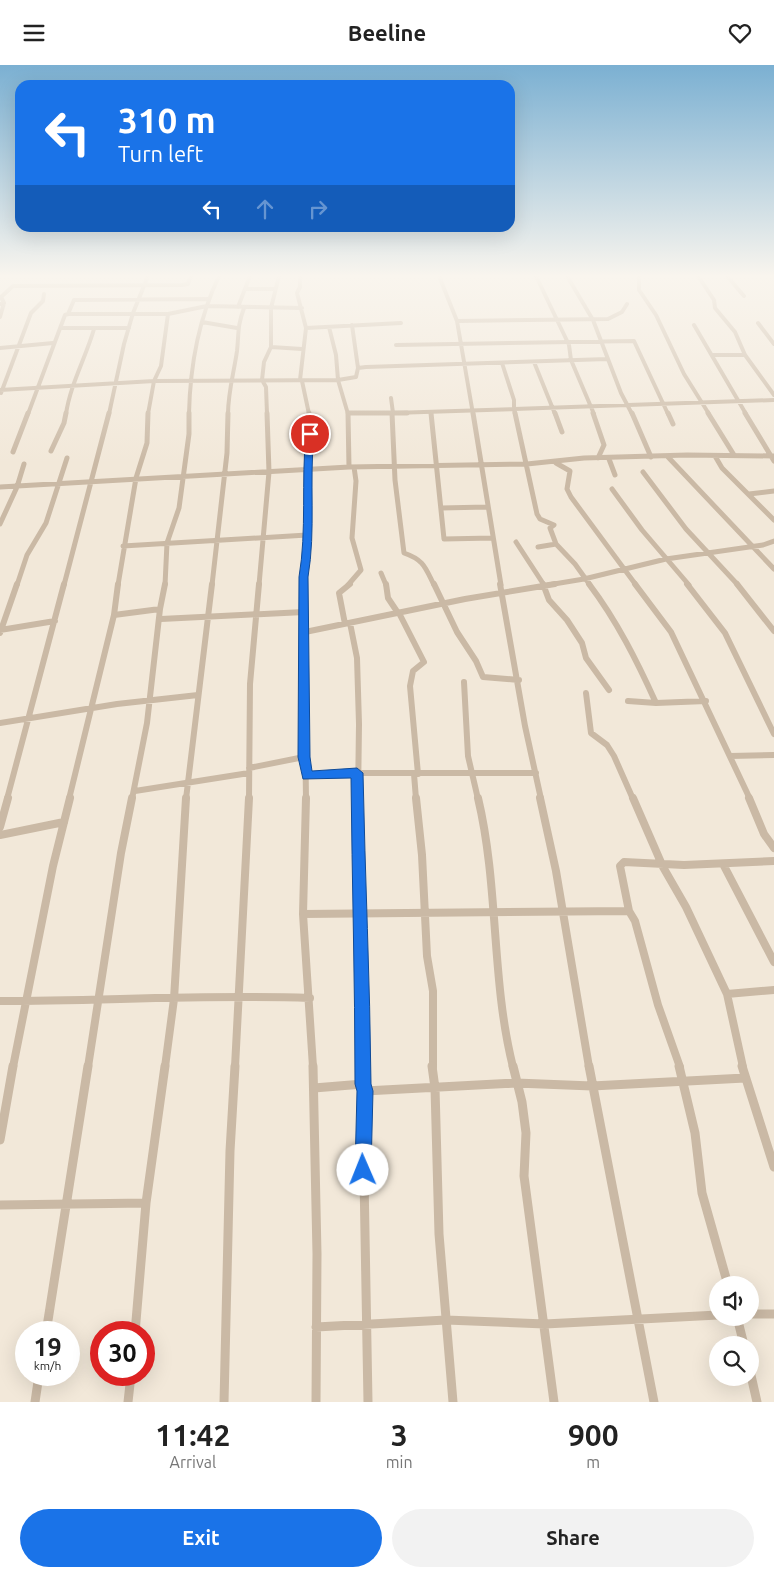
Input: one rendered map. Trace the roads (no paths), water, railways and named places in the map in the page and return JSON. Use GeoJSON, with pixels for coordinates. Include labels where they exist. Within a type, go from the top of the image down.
{"type":"FeatureCollection","features":[{"type":"Feature","properties":{"kind":"street"},"geometry":{"type":"LineString","coordinates":[[21,338],[1,391],[36,387],[154,381],[338,380],[356,377],[358,368],[354,338]]}},
{"type":"Feature","properties":{"kind":"street"},"geometry":{"type":"LineString","coordinates":[[13,452],[56,338]]}},
{"type":"Feature","properties":{"kind":"street"},"geometry":{"type":"LineString","coordinates":[[51,451],[64,423],[68,399],[75,386],[91,338]]}},
{"type":"Feature","properties":{"kind":"street"},"geometry":{"type":"LineString","coordinates":[[0,827],[56,621],[117,384],[127,338]]}},
{"type":"Feature","properties":{"kind":"street"},"geometry":{"type":"LineString","coordinates":[[0,1140],[25,1001],[64,822],[114,615],[123,546],[136,478],[147,443],[146,423],[154,381],[161,366],[165,338]]}},
{"type":"Feature","properties":{"kind":"street"},"geometry":{"type":"LineString","coordinates":[[48,1321],[68,1204],[121,853],[135,791],[150,700],[161,619],[160,609],[165,586],[167,543],[178,508],[190,422],[189,401],[199,338]]}},
{"type":"Feature","properties":{"kind":"street"},"geometry":{"type":"LineString","coordinates":[[136,1321],[146,1203],[174,999],[187,781],[218,540],[225,474],[230,382],[237,349],[237,338]]}},
{"type":"Feature","properties":{"kind":"street"},"geometry":{"type":"LineString","coordinates":[[224,1402],[230,1151],[248,840],[250,684],[268,472],[266,387],[262,380],[264,362],[271,347],[271,338]]}},
{"type":"Feature","properties":{"kind":"street"},"geometry":{"type":"LineString","coordinates":[[304,338],[301,380],[306,390],[310,423],[306,470],[308,551],[303,577],[305,632],[304,757],[307,776],[303,914],[310,999],[314,1088],[316,1402]]}},
{"type":"Feature","properties":{"kind":"street"},"geometry":{"type":"LineString","coordinates":[[332,338],[336,355],[338,380],[348,413],[352,467],[356,481],[352,538],[360,570],[353,581],[339,593],[347,623],[355,637],[356,699],[359,723],[357,773],[358,912],[362,959],[363,1149],[368,1325],[368,1402]]}},
{"type":"Feature","properties":{"kind":"street"},"geometry":{"type":"LineString","coordinates":[[461,338],[492,538],[519,680],[525,726],[536,773],[563,915],[592,1086],[640,1319],[654,1402]]}},
{"type":"Feature","properties":{"kind":"street"},"geometry":{"type":"LineString","coordinates":[[667,338],[684,374],[734,455]]}},
{"type":"Feature","properties":{"kind":"street"},"geometry":{"type":"LineString","coordinates":[[702,338],[774,461]]}},
{"type":"Feature","properties":{"kind":"street"},"geometry":{"type":"LineString","coordinates":[[737,338],[745,355],[774,395]]}},
{"type":"Feature","properties":{"kind":"street"},"geometry":{"type":"LineString","coordinates":[[566,341],[571,360],[591,407],[604,445],[598,458]]}},
{"type":"Feature","properties":{"kind":"street"},"geometry":{"type":"LineString","coordinates":[[396,345],[566,341],[635,342],[645,367],[674,424]]}},
{"type":"Feature","properties":{"kind":"street"},"geometry":{"type":"LineString","coordinates":[[602,341],[621,393],[629,405],[640,436],[651,457]]}},
{"type":"Feature","properties":{"kind":"street"},"geometry":{"type":"LineString","coordinates":[[0,347],[54,343]]}},
{"type":"Feature","properties":{"kind":"street"},"geometry":{"type":"LineString","coordinates":[[271,347],[302,349]]}},
{"type":"Feature","properties":{"kind":"street"},"geometry":{"type":"LineString","coordinates":[[712,355],[745,355]]}},
{"type":"Feature","properties":{"kind":"street"},"geometry":{"type":"LineString","coordinates":[[358,368],[607,359]]}},
{"type":"Feature","properties":{"kind":"street"},"geometry":{"type":"LineString","coordinates":[[534,361],[562,432]]}},
{"type":"Feature","properties":{"kind":"street"},"geometry":{"type":"LineString","coordinates":[[502,363],[514,400],[514,409],[537,514],[540,519],[554,525],[550,528],[556,544],[576,564],[584,579],[609,611],[630,647],[656,703]]}},
{"type":"Feature","properties":{"kind":"street"},"geometry":{"type":"LineString","coordinates":[[391,398],[395,466],[404,553],[418,558],[424,564],[456,632],[476,661],[483,677],[519,680]]}},
{"type":"Feature","properties":{"kind":"street"},"geometry":{"type":"LineString","coordinates":[[348,413],[431,412],[591,407],[701,401],[774,400]]}},
{"type":"Feature","properties":{"kind":"street"},"geometry":{"type":"LineString","coordinates":[[431,412],[438,465],[444,539],[492,538]]}},
{"type":"Feature","properties":{"kind":"street"},"geometry":{"type":"LineString","coordinates":[[715,456],[722,468],[774,519]]}},
{"type":"Feature","properties":{"kind":"street"},"geometry":{"type":"LineString","coordinates":[[0,487],[352,467],[527,465],[598,458],[772,456]]}},
{"type":"Feature","properties":{"kind":"street"},"geometry":{"type":"LineString","coordinates":[[668,457],[774,569]]}},
{"type":"Feature","properties":{"kind":"street"},"geometry":{"type":"LineString","coordinates":[[56,621],[0,631],[27,555],[46,523],[67,458]]}},
{"type":"Feature","properties":{"kind":"street"},"geometry":{"type":"LineString","coordinates":[[609,459],[615,475]]}},
{"type":"Feature","properties":{"kind":"street"},"geometry":{"type":"LineString","coordinates":[[556,463],[570,471],[571,475],[566,489],[571,497],[576,501],[671,632],[706,701],[764,834],[774,847]]}},
{"type":"Feature","properties":{"kind":"street"},"geometry":{"type":"LineString","coordinates":[[0,524],[15,489],[19,486],[24,464]]}},
{"type":"Feature","properties":{"kind":"street"},"geometry":{"type":"LineString","coordinates":[[643,472],[677,517],[749,597],[774,631]]}},
{"type":"Feature","properties":{"kind":"street"},"geometry":{"type":"LineString","coordinates":[[612,489],[725,633],[774,734]]}},
{"type":"Feature","properties":{"kind":"street"},"geometry":{"type":"LineString","coordinates":[[749,494],[774,491]]}},
{"type":"Feature","properties":{"kind":"street"},"geometry":{"type":"LineString","coordinates":[[441,508],[487,507]]}},
{"type":"Feature","properties":{"kind":"street"},"geometry":{"type":"LineString","coordinates":[[123,546],[307,535]]}},
{"type":"Feature","properties":{"kind":"street"},"geometry":{"type":"LineString","coordinates":[[305,632],[465,599],[584,579],[666,559],[752,547],[774,541]]}},
{"type":"Feature","properties":{"kind":"street"},"geometry":{"type":"LineString","coordinates":[[516,542],[544,585],[549,600],[567,620],[582,643],[586,658],[609,690]]}},
{"type":"Feature","properties":{"kind":"street"},"geometry":{"type":"LineString","coordinates":[[538,547],[556,544]]}},
{"type":"Feature","properties":{"kind":"street"},"geometry":{"type":"LineString","coordinates":[[381,573],[386,584],[388,598],[399,613],[424,662],[413,671],[410,686],[428,972],[432,991],[432,1063],[435,1088],[438,1215],[453,1402]]}},
{"type":"Feature","properties":{"kind":"street"},"geometry":{"type":"LineString","coordinates":[[114,615],[160,609]]}},
{"type":"Feature","properties":{"kind":"street"},"geometry":{"type":"LineString","coordinates":[[161,619],[304,613]]}},
{"type":"Feature","properties":{"kind":"street"},"geometry":{"type":"LineString","coordinates":[[464,682],[468,756],[480,807],[500,968],[504,1032],[522,1102],[526,1133],[524,1176],[554,1402]]}},
{"type":"Feature","properties":{"kind":"street"},"geometry":{"type":"LineString","coordinates":[[586,693],[591,733],[607,745],[614,756],[663,867],[682,899],[727,993],[745,1078],[774,1167]]}},
{"type":"Feature","properties":{"kind":"street"},"geometry":{"type":"LineString","coordinates":[[0,723],[30,720],[93,708],[198,695]]}},
{"type":"Feature","properties":{"kind":"street"},"geometry":{"type":"LineString","coordinates":[[628,701],[656,703],[706,701]]}},
{"type":"Feature","properties":{"kind":"street"},"geometry":{"type":"LineString","coordinates":[[730,757],[774,755]]}},
{"type":"Feature","properties":{"kind":"street"},"geometry":{"type":"LineString","coordinates":[[135,791],[249,770],[304,757]]}},
{"type":"Feature","properties":{"kind":"street"},"geometry":{"type":"LineString","coordinates":[[307,776],[357,773],[416,775],[536,773]]}},
{"type":"Feature","properties":{"kind":"street"},"geometry":{"type":"LineString","coordinates":[[0,835],[64,822]]}},
{"type":"Feature","properties":{"kind":"street"},"geometry":{"type":"LineString","coordinates":[[725,1276],[702,1193],[695,1133],[684,1080],[658,1005],[634,921],[629,911],[620,866],[624,863],[663,867],[723,864],[760,859],[774,861]]}},
{"type":"Feature","properties":{"kind":"street"},"geometry":{"type":"LineString","coordinates":[[723,864],[774,962]]}},
{"type":"Feature","properties":{"kind":"street"},"geometry":{"type":"LineString","coordinates":[[303,914],[424,912],[563,915],[629,911]]}},
{"type":"Feature","properties":{"kind":"street"},"geometry":{"type":"LineString","coordinates":[[727,993],[774,990]]}},
{"type":"Feature","properties":{"kind":"street"},"geometry":{"type":"LineString","coordinates":[[0,1001],[99,1001],[240,995],[310,999]]}},
{"type":"Feature","properties":{"kind":"street"},"geometry":{"type":"LineString","coordinates":[[314,1088],[435,1088],[516,1083],[592,1086],[745,1078]]}},
{"type":"Feature","properties":{"kind":"street"},"geometry":{"type":"LineString","coordinates":[[0,1205],[146,1203]]}},
{"type":"Feature","properties":{"kind":"street"},"geometry":{"type":"LineString","coordinates":[[759,1314],[774,1314]]}},
{"type":"Feature","properties":{"kind":"street"},"geometry":{"type":"LineString","coordinates":[[316,1327],[446,1320],[545,1324],[709,1315]]}},
{"type":"Feature","properties":{"kind":"street"},"geometry":{"type":"LineString","coordinates":[[35,1402],[37,1386]]}},
{"type":"Feature","properties":{"kind":"street"},"geometry":{"type":"LineString","coordinates":[[128,1402],[130,1386]]}},
{"type":"Feature","properties":{"kind":"street"},"geometry":{"type":"LineString","coordinates":[[753,1386],[757,1402]]}}]}
